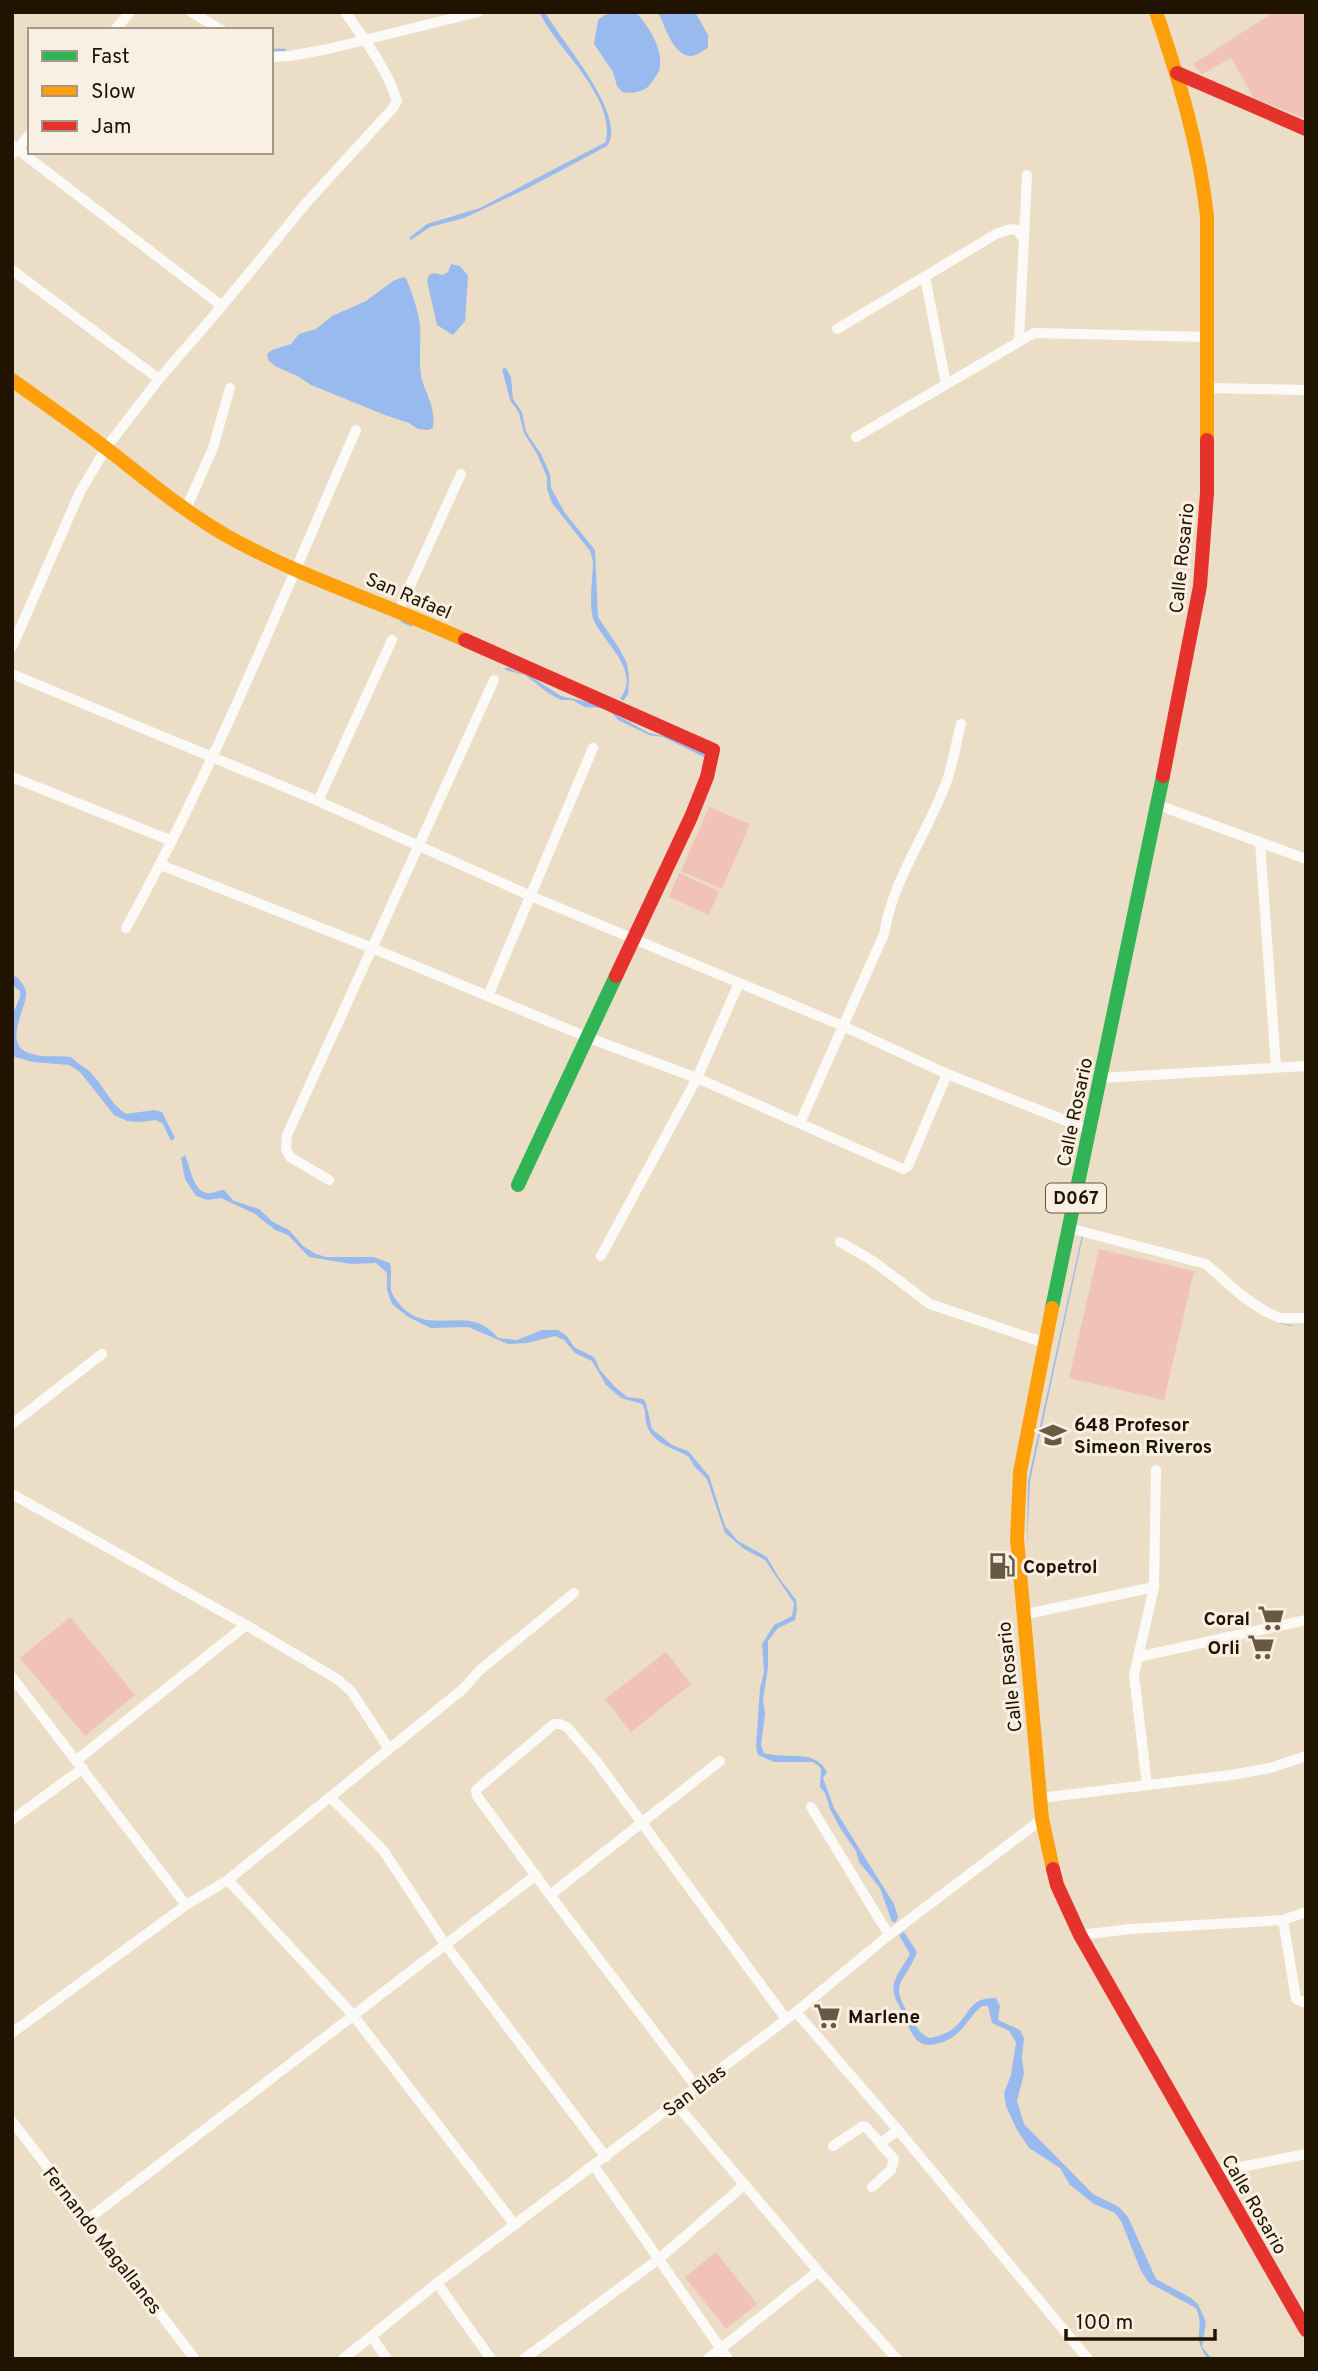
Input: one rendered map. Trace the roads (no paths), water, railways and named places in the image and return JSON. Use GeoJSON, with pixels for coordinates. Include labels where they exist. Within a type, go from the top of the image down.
{"type":"FeatureCollection","features":[{"type":"Feature","properties":{"kind":"main road","name":"Calle Rosario"},"geometry":{"type":"LineString","coordinates":[[1156,12],[1194,127],[1205,193],[1208,239],[1207,493],[1200,586],[1158,805],[1027,1429],[1018,1497],[1017,1539],[1042,1819],[1057,1885],[1080,1935],[1306,2330]]}},
{"type":"Feature","properties":{"kind":"main road"},"geometry":{"type":"LineString","coordinates":[[1177,73],[1306,129]]}},
{"type":"Feature","properties":{"kind":"main road","name":"San Rafael"},"geometry":{"type":"LineString","coordinates":[[12,380],[106,448],[185,511],[229,537],[296,569],[399,610],[713,750],[707,777],[691,817],[635,937]]}},
{"type":"Feature","properties":{"kind":"main road"},"geometry":{"type":"LineString","coordinates":[[518,1185],[635,937]]}},
{"type":"Feature","properties":{"kind":"street"},"geometry":{"type":"LineString","coordinates":[[117,28],[130,12]]}},
{"type":"Feature","properties":{"kind":"street"},"geometry":{"type":"LineString","coordinates":[[191,12],[219,28]]}},
{"type":"Feature","properties":{"kind":"street"},"geometry":{"type":"LineString","coordinates":[[12,647],[80,492],[106,448],[159,379],[308,201],[397,101],[366,41],[345,12]]}},
{"type":"Feature","properties":{"kind":"street"},"geometry":{"type":"LineString","coordinates":[[273,57],[290,57],[366,41],[478,12]]}},
{"type":"Feature","properties":{"kind":"street"},"geometry":{"type":"LineString","coordinates":[[28,136],[14,150],[222,306]]}},
{"type":"Feature","properties":{"kind":"street"},"geometry":{"type":"LineString","coordinates":[[1019,341],[1027,175]]}},
{"type":"Feature","properties":{"kind":"street"},"geometry":{"type":"LineString","coordinates":[[837,329],[1004,230],[1017,230],[1024,239]]}},
{"type":"Feature","properties":{"kind":"street"},"geometry":{"type":"LineString","coordinates":[[12,270],[159,379]]}},
{"type":"Feature","properties":{"kind":"street"},"geometry":{"type":"LineString","coordinates":[[925,277],[946,384]]}},
{"type":"Feature","properties":{"kind":"street"},"geometry":{"type":"LineString","coordinates":[[856,437],[1034,333],[1208,337]]}},
{"type":"Feature","properties":{"kind":"street"},"geometry":{"type":"LineString","coordinates":[[185,511],[213,448],[230,388]]}},
{"type":"Feature","properties":{"kind":"street"},"geometry":{"type":"LineString","coordinates":[[1208,388],[1306,390]]}},
{"type":"Feature","properties":{"kind":"street"},"geometry":{"type":"LineString","coordinates":[[126,928],[212,757],[356,430]]}},
{"type":"Feature","properties":{"kind":"street"},"geometry":{"type":"LineString","coordinates":[[399,610],[461,474]]}},
{"type":"Feature","properties":{"kind":"street"},"geometry":{"type":"LineString","coordinates":[[318,801],[392,640]]}},
{"type":"Feature","properties":{"kind":"street"},"geometry":{"type":"LineString","coordinates":[[12,674],[318,801],[531,896],[635,937],[843,1026],[947,1074],[1090,1130]]}},
{"type":"Feature","properties":{"kind":"street"},"geometry":{"type":"LineString","coordinates":[[329,1180],[290,1157],[286,1149],[288,1135],[494,680]]}},
{"type":"Feature","properties":{"kind":"street"},"geometry":{"type":"LineString","coordinates":[[800,1123],[884,933],[898,883],[945,786],[961,724]]}},
{"type":"Feature","properties":{"kind":"street"},"geometry":{"type":"LineString","coordinates":[[488,996],[593,748]]}},
{"type":"Feature","properties":{"kind":"street"},"geometry":{"type":"LineString","coordinates":[[12,777],[172,841]]}},
{"type":"Feature","properties":{"kind":"street"},"geometry":{"type":"LineString","coordinates":[[1158,805],[1306,859]]}},
{"type":"Feature","properties":{"kind":"street"},"geometry":{"type":"LineString","coordinates":[[1260,842],[1276,1067]]}},
{"type":"Feature","properties":{"kind":"street"},"geometry":{"type":"LineString","coordinates":[[160,865],[372,948],[589,1038],[697,1078],[906,1169],[947,1074]]}},
{"type":"Feature","properties":{"kind":"street"},"geometry":{"type":"LineString","coordinates":[[601,1256],[697,1078],[739,983]]}},
{"type":"Feature","properties":{"kind":"street"},"geometry":{"type":"LineString","coordinates":[[1101,1078],[1306,1066]]}},
{"type":"Feature","properties":{"kind":"street"},"geometry":{"type":"LineString","coordinates":[[1069,1228],[1206,1264],[1263,1310],[1279,1318],[1306,1318]]}},
{"type":"Feature","properties":{"kind":"street"},"geometry":{"type":"LineString","coordinates":[[840,1242],[873,1261],[930,1304],[1045,1343]]}},
{"type":"Feature","properties":{"kind":"street"},"geometry":{"type":"LineString","coordinates":[[12,1424],[102,1354]]}},
{"type":"Feature","properties":{"kind":"street"},"geometry":{"type":"LineString","coordinates":[[1147,1785],[1134,1675],[1154,1587],[1156,1470]]}},
{"type":"Feature","properties":{"kind":"street"},"geometry":{"type":"LineString","coordinates":[[12,1494],[337,1679],[351,1691],[389,1749]]}},
{"type":"Feature","properties":{"kind":"street"},"geometry":{"type":"LineString","coordinates":[[1022,1615],[1154,1587]]}},
{"type":"Feature","properties":{"kind":"street"},"geometry":{"type":"LineString","coordinates":[[12,2033],[186,1905],[228,1880],[463,1689],[479,1671],[573,1593]]}},
{"type":"Feature","properties":{"kind":"street"},"geometry":{"type":"LineString","coordinates":[[1138,1657],[1306,1620]]}},
{"type":"Feature","properties":{"kind":"street"},"geometry":{"type":"LineString","coordinates":[[12,1819],[246,1625]]}},
{"type":"Feature","properties":{"kind":"street"},"geometry":{"type":"LineString","coordinates":[[12,1677],[186,1905]]}},
{"type":"Feature","properties":{"kind":"street"},"geometry":{"type":"LineString","coordinates":[[697,2088],[477,1796],[476,1790],[554,1724],[567,1727],[597,1762],[786,2019]]}},
{"type":"Feature","properties":{"kind":"street"},"geometry":{"type":"LineString","coordinates":[[1040,1798],[1270,1768],[1306,1756]]}},
{"type":"Feature","properties":{"kind":"street"},"geometry":{"type":"LineString","coordinates":[[550,1895],[720,1761]]}},
{"type":"Feature","properties":{"kind":"street"},"geometry":{"type":"LineString","coordinates":[[330,1797],[383,1850],[445,1944],[606,2157]]}},
{"type":"Feature","properties":{"kind":"street"},"geometry":{"type":"LineString","coordinates":[[811,1807],[888,1935]]}},
{"type":"Feature","properties":{"kind":"street","name":"San Blas"},"geometry":{"type":"LineString","coordinates":[[344,2359],[437,2283],[697,2088],[796,2012],[888,1935],[1042,1819]]}},
{"type":"Feature","properties":{"kind":"street"},"geometry":{"type":"LineString","coordinates":[[87,2220],[536,1875]]}},
{"type":"Feature","properties":{"kind":"street"},"geometry":{"type":"LineString","coordinates":[[228,1880],[353,2015],[515,2225]]}},
{"type":"Feature","properties":{"kind":"street"},"geometry":{"type":"LineString","coordinates":[[1080,1935],[1131,1929],[1283,1920],[1306,1912]]}},
{"type":"Feature","properties":{"kind":"street"},"geometry":{"type":"LineString","coordinates":[[1283,1920],[1296,1999],[1306,2003]]}},
{"type":"Feature","properties":{"kind":"street"},"geometry":{"type":"LineString","coordinates":[[796,2012],[1088,2359]]}},
{"type":"Feature","properties":{"kind":"street"},"geometry":{"type":"LineString","coordinates":[[676,2104],[897,2359]]}},
{"type":"Feature","properties":{"kind":"street","name":"Fernando Magallanes"},"geometry":{"type":"LineString","coordinates":[[12,2121],[195,2359]]}},
{"type":"Feature","properties":{"kind":"street"},"geometry":{"type":"LineString","coordinates":[[834,2146],[863,2126],[881,2143],[891,2155],[894,2164],[872,2187]]}},
{"type":"Feature","properties":{"kind":"street"},"geometry":{"type":"LineString","coordinates":[[881,2143],[898,2130]]}},
{"type":"Feature","properties":{"kind":"street"},"geometry":{"type":"LineString","coordinates":[[1215,2172],[1306,2154]]}},
{"type":"Feature","properties":{"kind":"street"},"geometry":{"type":"LineString","coordinates":[[594,2166],[728,2359]]}},
{"type":"Feature","properties":{"kind":"street"},"geometry":{"type":"LineString","coordinates":[[524,2359],[660,2258],[744,2185]]}},
{"type":"Feature","properties":{"kind":"street"},"geometry":{"type":"LineString","coordinates":[[708,2359],[818,2271]]}},
{"type":"Feature","properties":{"kind":"street"},"geometry":{"type":"LineString","coordinates":[[437,2283],[491,2359]]}},
{"type":"Feature","properties":{"kind":"street"},"geometry":{"type":"LineString","coordinates":[[372,2337],[387,2359]]}},
{"type":"Feature","properties":{"kind":"water"},"geometry":{"type":"Polygon","coordinates":[[[539,12],[545,12],[601,98],[609,116],[611,133],[607,146],[528,188],[464,218],[430,227],[411,240],[409,238],[427,224],[480,208],[606,142],[602,107],[594,90],[539,12]]]}},
{"type":"Feature","properties":{"kind":"water"},"geometry":{"type":"Polygon","coordinates":[[[617,12],[635,12],[645,23],[659,52],[658,73],[646,88],[639,92],[622,92],[613,72],[594,44],[598,20],[617,12]]]}},
{"type":"Feature","properties":{"kind":"water"},"geometry":{"type":"Polygon","coordinates":[[[658,12],[695,12],[708,35],[708,47],[698,54],[689,56],[682,53],[676,48],[658,12]]]}},
{"type":"Feature","properties":{"kind":"water"},"geometry":{"type":"Polygon","coordinates":[[[451,264],[460,266],[468,276],[465,321],[453,335],[437,325],[427,281],[429,275],[443,275],[448,272],[451,264]]]}},
{"type":"Feature","properties":{"kind":"water"},"geometry":{"type":"Polygon","coordinates":[[[403,277],[406,278],[416,305],[421,375],[432,406],[433,428],[418,429],[409,423],[311,385],[268,360],[267,354],[272,350],[291,344],[299,334],[316,329],[332,316],[366,301],[403,277]]]}},
{"type":"Feature","properties":{"kind":"water"},"geometry":{"type":"Polygon","coordinates":[[[506,368],[511,377],[513,399],[522,412],[526,432],[541,454],[550,474],[551,488],[565,513],[595,550],[598,617],[627,663],[628,694],[623,701],[620,698],[626,688],[627,678],[624,668],[592,615],[593,561],[590,551],[552,503],[547,489],[547,477],[524,433],[519,413],[510,400],[502,369],[506,368]]]}},
{"type":"Feature","properties":{"kind":"water"},"geometry":{"type":"Polygon","coordinates":[[[506,667],[533,678],[561,696],[597,704],[649,733],[665,736],[696,748],[707,756],[706,758],[663,737],[649,735],[618,720],[602,708],[585,707],[572,700],[561,700],[525,675],[505,670],[506,667]]]}},
{"type":"Feature","properties":{"kind":"water"},"geometry":{"type":"Polygon","coordinates":[[[12,976],[17,977],[26,990],[16,1037],[23,1050],[41,1056],[71,1057],[89,1071],[115,1105],[126,1114],[154,1110],[162,1112],[175,1138],[171,1141],[163,1124],[156,1120],[127,1121],[114,1115],[80,1072],[69,1065],[33,1062],[15,1057],[12,1052],[12,1016],[20,991],[12,985],[12,976]]]}},
{"type":"Feature","properties":{"kind":"water"},"geometry":{"type":"Polygon","coordinates":[[[185,1155],[198,1188],[209,1193],[224,1190],[234,1201],[259,1209],[273,1222],[289,1230],[303,1246],[316,1254],[326,1257],[373,1257],[390,1263],[393,1295],[405,1310],[418,1318],[472,1322],[486,1327],[498,1338],[517,1340],[542,1330],[558,1330],[567,1336],[574,1347],[594,1357],[600,1370],[627,1397],[643,1399],[652,1429],[672,1445],[688,1451],[709,1476],[725,1526],[738,1541],[767,1557],[796,1600],[795,1620],[778,1628],[768,1641],[761,1745],[764,1753],[808,1757],[822,1765],[827,1772],[823,1778],[834,1808],[894,1904],[898,1917],[896,1922],[892,1922],[880,1888],[859,1862],[856,1851],[830,1809],[820,1787],[821,1768],[813,1762],[774,1762],[758,1755],[756,1748],[760,1688],[764,1672],[762,1644],[774,1625],[792,1616],[794,1603],[765,1560],[744,1549],[725,1533],[707,1479],[689,1457],[655,1438],[647,1426],[642,1404],[621,1398],[606,1385],[592,1361],[575,1353],[564,1340],[555,1336],[527,1343],[508,1344],[468,1327],[431,1328],[408,1317],[392,1304],[387,1290],[387,1273],[376,1263],[351,1264],[309,1257],[288,1235],[275,1230],[255,1214],[221,1198],[207,1200],[196,1196],[185,1179],[181,1158],[185,1155]]]}},
{"type":"Feature","properties":{"kind":"water"},"geometry":{"type":"Polygon","coordinates":[[[1082,1235],[1203,1266],[1242,1300],[1203,1267],[1083,1236],[1030,1481],[1027,1547],[1028,1481],[1082,1235]]]}},
{"type":"Feature","properties":{"kind":"water"},"geometry":{"type":"Polygon","coordinates":[[[1269,1318],[1290,1325],[1306,1325],[1289,1326],[1275,1322],[1269,1318]]]}},
{"type":"Feature","properties":{"kind":"water"},"geometry":{"type":"Polygon","coordinates":[[[904,1932],[917,1952],[900,1983],[900,1997],[919,2030],[930,2038],[944,2034],[956,2026],[976,2003],[987,1998],[996,1998],[1000,2006],[998,2020],[1020,2030],[1024,2038],[1024,2074],[1017,2101],[1024,2124],[1093,2194],[1119,2207],[1128,2217],[1156,2279],[1198,2304],[1206,2322],[1202,2347],[1212,2359],[1208,2359],[1200,2344],[1200,2322],[1196,2308],[1149,2283],[1115,2213],[1094,2204],[1070,2185],[1060,2168],[1029,2148],[1017,2130],[1006,2106],[1004,2093],[1011,2075],[1016,2042],[1009,2031],[992,2023],[988,2006],[977,2010],[956,2035],[943,2042],[927,2045],[914,2036],[893,1988],[895,1979],[910,1954],[899,1935],[904,1932]]]}},
{"type":"Feature","properties":{"kind":"waterway"},"geometry":{"type":"LineString","coordinates":[[273,50],[285,50]]}},
{"type":"Feature","properties":{"kind":"waterway"},"geometry":{"type":"LineString","coordinates":[[402,621],[411,625]]}},
{"type":"Feature","properties":{"kind":"place","name":"648 Profesor Simeon Riveros"},"geometry":{"type":"Point","coordinates":[1053,1435]}},
{"type":"Feature","properties":{"kind":"place","name":"Copetrol"},"geometry":{"type":"Point","coordinates":[1002,1566]}},
{"type":"Feature","properties":{"kind":"place","name":"Coral"},"geometry":{"type":"Point","coordinates":[1271,1618]}},
{"type":"Feature","properties":{"kind":"place","name":"Orli"},"geometry":{"type":"Point","coordinates":[1261,1647]}},
{"type":"Feature","properties":{"kind":"place","name":"Marlene"},"geometry":{"type":"Point","coordinates":[827,2016]}}]}
